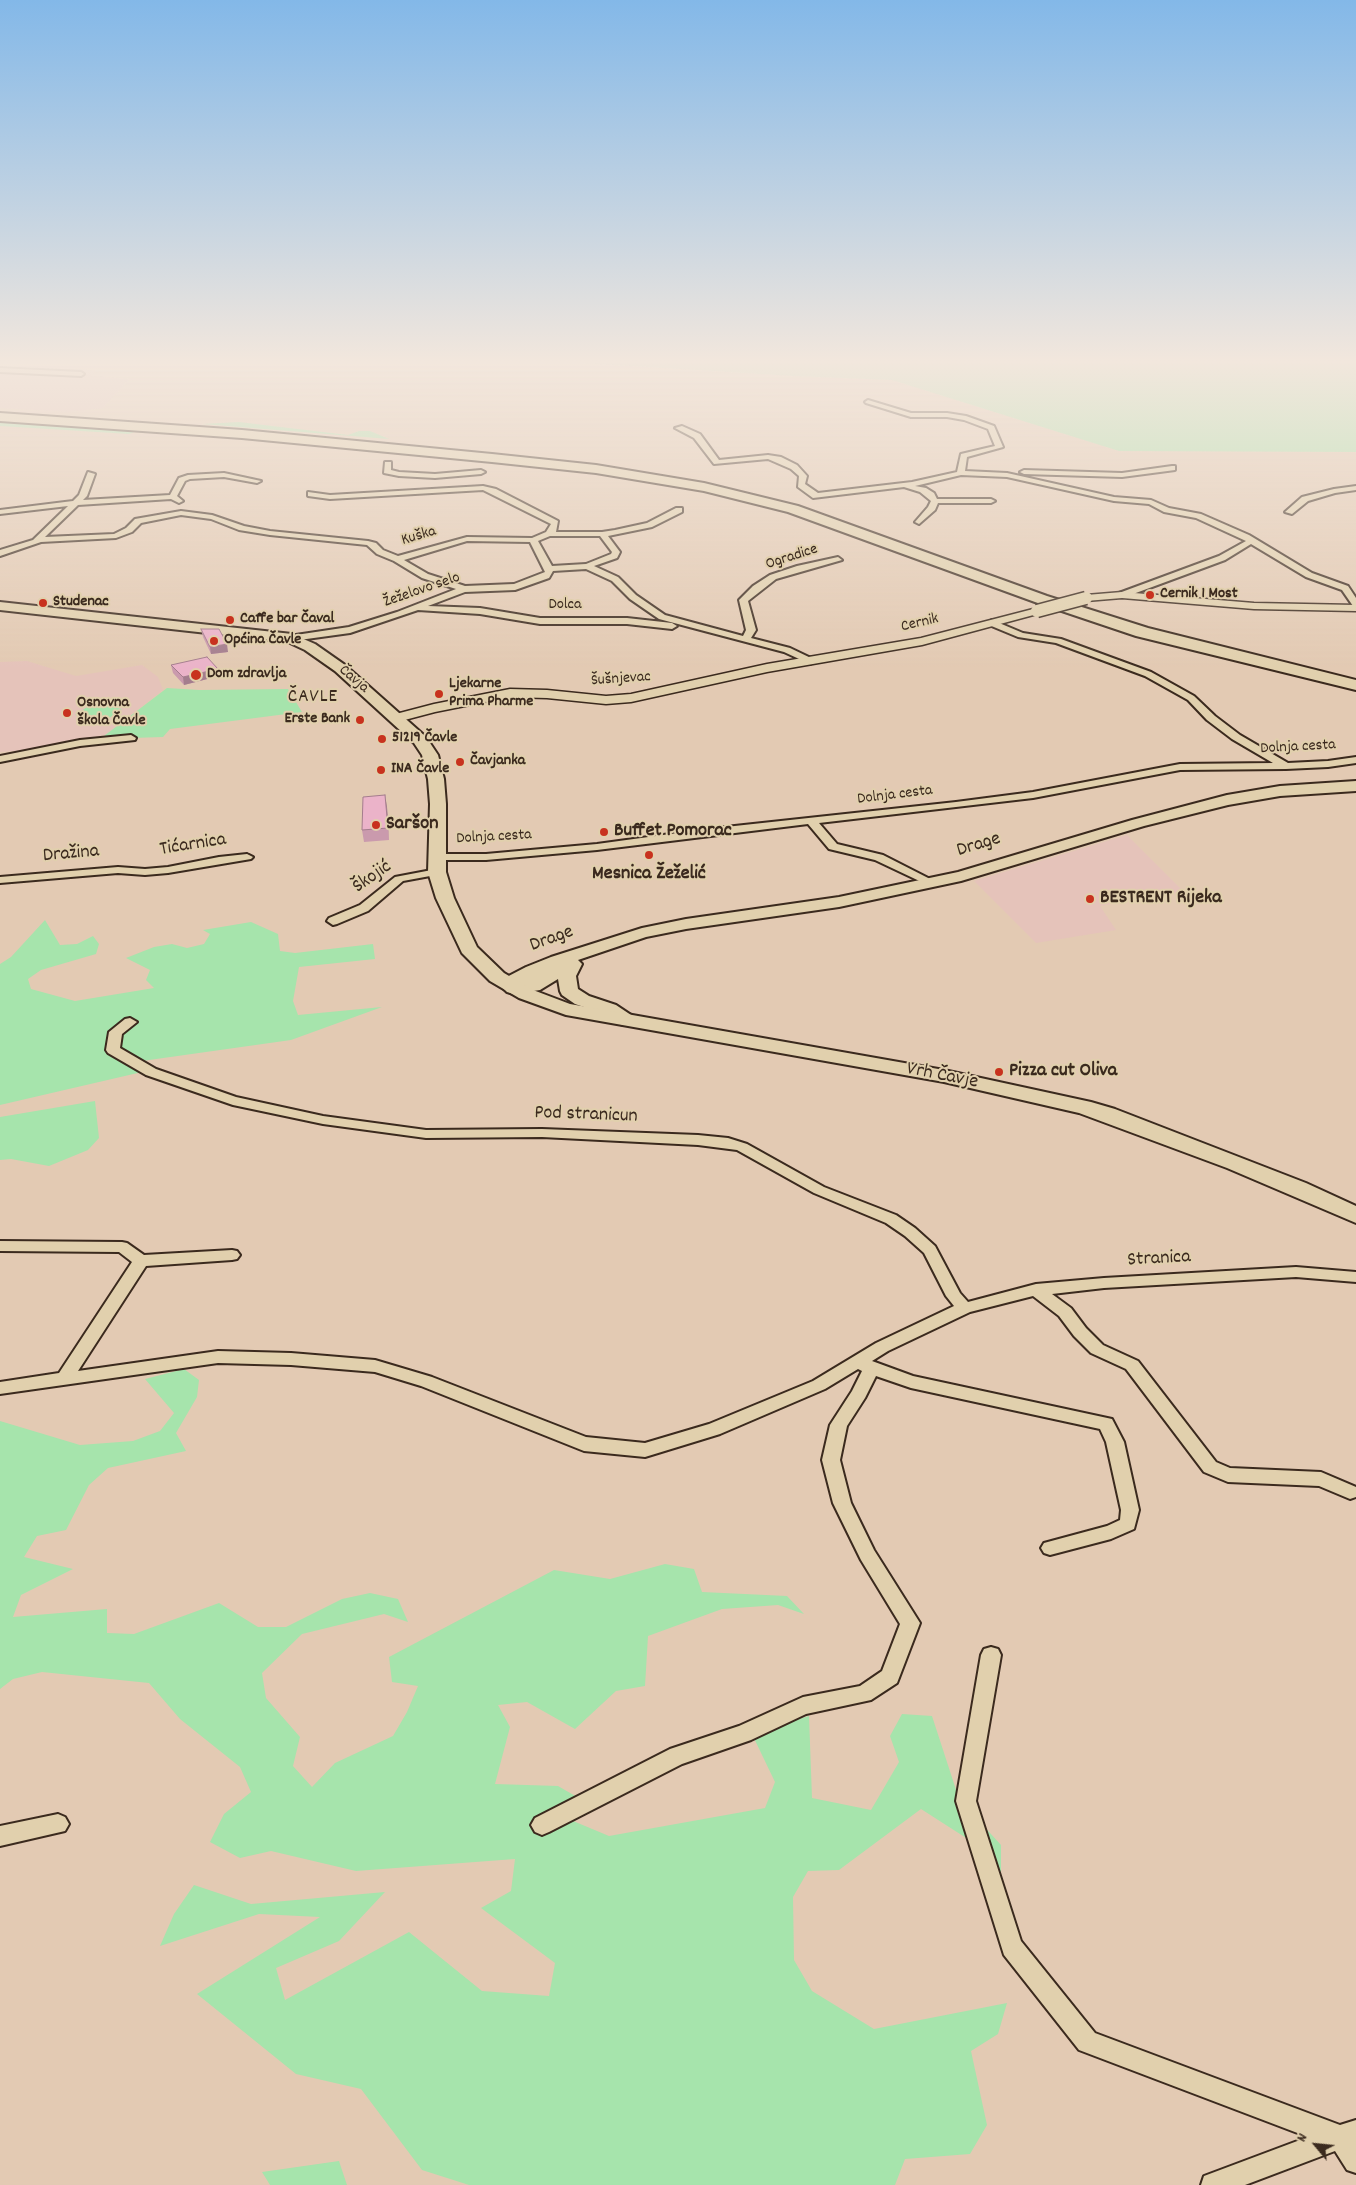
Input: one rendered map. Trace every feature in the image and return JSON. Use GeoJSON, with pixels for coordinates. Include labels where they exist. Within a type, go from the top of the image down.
{"type":"FeatureCollection","features":[{"type":"Feature","properties":{"kind":"highway"},"geometry":{"type":"LineString","coordinates":[[557,465],[596,469],[704,487],[793,509],[1041,599],[1142,632],[1356,685]]}},
{"type":"Feature","properties":{"kind":"highway"},"geometry":{"type":"LineString","coordinates":[[600,465],[609,466]]}},
{"type":"Feature","properties":{"kind":"highway"},"geometry":{"type":"LineString","coordinates":[[603,465],[714,483],[800,505],[1092,608],[1177,632],[1356,677]]}},
{"type":"Feature","properties":{"kind":"main road","name":"Čavja"},"geometry":{"type":"LineString","coordinates":[[0,606],[292,638],[310,647],[340,668],[420,740],[430,755],[436,779],[438,804],[437,865],[449,905],[469,949],[483,964],[511,986]]}},
{"type":"Feature","properties":{"kind":"main road","name":"Drage"},"geometry":{"type":"LineString","coordinates":[[511,986],[532,971],[557,960],[642,933],[686,924],[839,902],[961,876],[1138,823],[1227,800],[1280,791],[1356,786]]}},
{"type":"Feature","properties":{"kind":"main road","name":"Drage"},"geometry":{"type":"LineString","coordinates":[[511,986],[533,986],[614,943]]}},
{"type":"Feature","properties":{"kind":"main road"},"geometry":{"type":"LineString","coordinates":[[573,964],[567,976],[569,991],[582,1000],[609,1009],[624,1020]]}},
{"type":"Feature","properties":{"kind":"main road","name":"Vrh Čavje"},"geometry":{"type":"LineString","coordinates":[[511,986],[552,1005],[624,1020],[944,1076],[1083,1107],[1115,1117],[1235,1163],[1298,1188],[1356,1215]]}},
{"type":"Feature","properties":{"kind":"street"},"geometry":{"type":"LineString","coordinates":[[388,465],[386,471],[398,474],[435,476],[481,472]]}},
{"type":"Feature","properties":{"kind":"street"},"geometry":{"type":"LineString","coordinates":[[480,465],[483,488]]}},
{"type":"Feature","properties":{"kind":"street"},"geometry":{"type":"LineString","coordinates":[[790,465],[803,476],[801,485],[816,496],[902,485],[961,473],[1006,475],[1114,499],[1151,502],[1167,510],[1204,518],[1246,536],[1251,541],[1309,576],[1345,588],[1356,606]]}},
{"type":"Feature","properties":{"kind":"street"},"geometry":{"type":"LineString","coordinates":[[961,473],[962,465]]}},
{"type":"Feature","properties":{"kind":"street"},"geometry":{"type":"LineString","coordinates":[[1006,475],[1014,472],[1122,475],[1172,468]]}},
{"type":"Feature","properties":{"kind":"street"},"geometry":{"type":"LineString","coordinates":[[34,542],[83,496],[91,474]]}},
{"type":"Feature","properties":{"kind":"street"},"geometry":{"type":"LineString","coordinates":[[174,497],[182,480],[188,477],[224,475],[257,481]]}},
{"type":"Feature","properties":{"kind":"street"},"geometry":{"type":"LineString","coordinates":[[902,485],[923,490],[931,495],[934,501],[932,508],[919,522]]}},
{"type":"Feature","properties":{"kind":"street"},"geometry":{"type":"LineString","coordinates":[[311,494],[330,497],[483,488],[547,517],[555,523],[553,530],[549,534]]}},
{"type":"Feature","properties":{"kind":"street"},"geometry":{"type":"LineString","coordinates":[[1289,512],[1305,499],[1334,491],[1356,488]]}},
{"type":"Feature","properties":{"kind":"street"},"geometry":{"type":"LineString","coordinates":[[0,512],[75,503],[174,497],[183,508],[181,513]]}},
{"type":"Feature","properties":{"kind":"street"},"geometry":{"type":"LineString","coordinates":[[934,501],[991,500]]}},
{"type":"Feature","properties":{"kind":"street"},"geometry":{"type":"LineString","coordinates":[[550,569],[532,540],[549,534],[602,534],[649,525],[679,510]]}},
{"type":"Feature","properties":{"kind":"street","name":"Kuška"},"geometry":{"type":"LineString","coordinates":[[0,553],[34,542],[68,537],[93,538],[116,536],[129,530],[138,521],[181,513],[212,517],[242,528],[270,533],[368,543],[380,552],[398,559],[425,576],[464,590]]}},
{"type":"Feature","properties":{"kind":"street","name":"Žeželovo selo"},"geometry":{"type":"LineString","coordinates":[[292,638],[350,630],[412,610],[464,590],[515,587],[546,576],[550,569],[587,566],[614,556],[616,552],[602,534]]}},
{"type":"Feature","properties":{"kind":"street","name":"Kuška"},"geometry":{"type":"LineString","coordinates":[[398,559],[476,538],[532,540]]}},
{"type":"Feature","properties":{"kind":"street"},"geometry":{"type":"LineString","coordinates":[[1122,595],[1222,558],[1251,541]]}},
{"type":"Feature","properties":{"kind":"street","name":"Ogradice"},"geometry":{"type":"LineString","coordinates":[[745,639],[751,630],[743,600],[756,588],[782,574],[838,560]]}},
{"type":"Feature","properties":{"kind":"street","name":"Žeželovo selo"},"geometry":{"type":"LineString","coordinates":[[587,566],[616,579],[633,597],[654,613],[797,654],[810,661]]}},
{"type":"Feature","properties":{"kind":"street"},"geometry":{"type":"LineString","coordinates":[[1345,588],[1356,583]]}},
{"type":"Feature","properties":{"kind":"street","name":"Cernik"},"geometry":{"type":"LineString","coordinates":[[810,661],[885,648],[992,623],[1086,598],[1122,595],[1254,606],[1356,606]]}},
{"type":"Feature","properties":{"kind":"street","name":"Dolca"},"geometry":{"type":"LineString","coordinates":[[412,610],[448,609],[480,611],[540,621],[628,621],[718,632]]}},
{"type":"Feature","properties":{"kind":"street"},"geometry":{"type":"LineString","coordinates":[[992,623],[1021,635],[1058,641],[1148,674],[1191,698],[1211,718],[1236,737],[1286,766]]}},
{"type":"Feature","properties":{"kind":"street","name":"Šušnjevac"},"geometry":{"type":"LineString","coordinates":[[393,715],[510,693],[547,694],[606,700],[631,698],[810,661]]}},
{"type":"Feature","properties":{"kind":"street"},"geometry":{"type":"LineString","coordinates":[[0,759],[80,743],[131,738]]}},
{"type":"Feature","properties":{"kind":"street","name":"Dolnja cesta"},"geometry":{"type":"LineString","coordinates":[[437,865],[486,857],[597,847],[706,832],[812,822],[1026,796],[1180,767],[1286,766],[1328,764],[1356,760]]}},
{"type":"Feature","properties":{"kind":"street"},"geometry":{"type":"LineString","coordinates":[[812,822],[833,846],[879,857],[930,883]]}},
{"type":"Feature","properties":{"kind":"street","name":"Tićarnica"},"geometry":{"type":"LineString","coordinates":[[145,872],[247,858]]}},
{"type":"Feature","properties":{"kind":"street","name":"Škojić"},"geometry":{"type":"LineString","coordinates":[[333,921],[364,908],[399,879],[437,865]]}},
{"type":"Feature","properties":{"kind":"street","name":"Dražina"},"geometry":{"type":"LineString","coordinates":[[0,880],[118,870],[145,872]]}},
{"type":"Feature","properties":{"kind":"street","name":"Pod stranicun"},"geometry":{"type":"LineString","coordinates":[[130,1022],[116,1032],[113,1050],[151,1072],[234,1101],[323,1120],[426,1134],[542,1133],[698,1140],[728,1143],[742,1147],[819,1190],[891,1218],[930,1250],[954,1296],[965,1308]]}},
{"type":"Feature","properties":{"kind":"street"},"geometry":{"type":"LineString","coordinates":[[2,1248],[122,1247],[141,1262],[232,1255]]}},
{"type":"Feature","properties":{"kind":"street"},"geometry":{"type":"LineString","coordinates":[[63,1380],[141,1262]]}},
{"type":"Feature","properties":{"kind":"street","name":"Stranica"},"geometry":{"type":"LineString","coordinates":[[0,1388],[218,1357],[291,1358],[375,1366],[426,1381],[584,1444],[645,1450],[714,1429],[819,1385],[864,1365],[882,1347],[965,1308],[1036,1290],[1104,1283],[1296,1272],[1356,1277]]}},
{"type":"Feature","properties":{"kind":"street"},"geometry":{"type":"LineString","coordinates":[[1036,1290],[1065,1312],[1080,1332],[1097,1349],[1132,1365],[1210,1467],[1228,1476],[1321,1479],[1350,1492]]}},
{"type":"Feature","properties":{"kind":"street"},"geometry":{"type":"LineString","coordinates":[[542,1825],[677,1756],[744,1734],[803,1706],[864,1694],[890,1677],[910,1624],[863,1546],[842,1503],[831,1460],[839,1425],[859,1394],[864,1365],[911,1382],[1106,1424],[1115,1442],[1130,1510],[1128,1524],[1111,1532],[1050,1548]]}},
{"type":"Feature","properties":{"kind":"street"},"geometry":{"type":"LineString","coordinates":[[991,1655],[966,1801],[1012,1947],[1087,2042],[1348,2134]]}},
{"type":"Feature","properties":{"kind":"street"},"geometry":{"type":"LineString","coordinates":[[0,1836],[58,1824]]}},
{"type":"Feature","properties":{"kind":"street"},"geometry":{"type":"LineString","coordinates":[[1348,2134],[1356,2161]]}},
{"type":"Feature","properties":{"kind":"street"},"geometry":{"type":"LineString","coordinates":[[1213,2185],[1348,2134]]}},
{"type":"Feature","properties":{"kind":"shaded area","name":"Osnovna škola Čavle"},"geometry":{"type":"Polygon","coordinates":[[[27,661],[76,676],[142,665],[158,677],[163,690],[105,735],[28,750],[0,752],[0,662],[27,661]]]}},
{"type":"Feature","properties":{"kind":"shaded area"},"geometry":{"type":"Polygon","coordinates":[[[1127,835],[1183,891],[1100,906],[1116,930],[1036,943],[974,881],[1127,835]]]}},
{"type":"Feature","properties":{"kind":"green space"},"geometry":{"type":"Polygon","coordinates":[[[167,688],[199,690],[288,689],[302,712],[170,729],[163,737],[100,739],[167,688]]]}},
{"type":"Feature","properties":{"kind":"green space"},"geometry":{"type":"Polygon","coordinates":[[[93,703],[122,709],[105,721],[75,715],[93,703]]]}},
{"type":"Feature","properties":{"kind":"green space"},"geometry":{"type":"Polygon","coordinates":[[[45,920],[60,945],[77,944],[93,936],[99,944],[96,954],[41,970],[28,979],[31,989],[75,1001],[154,988],[146,980],[150,970],[126,958],[154,947],[172,944],[187,948],[204,944],[210,934],[203,930],[251,922],[278,934],[280,951],[295,953],[373,944],[375,959],[299,967],[293,1001],[298,1015],[382,1007],[291,1040],[135,1062],[142,1072],[0,1105],[0,964],[11,957],[45,920]]]}},
{"type":"Feature","properties":{"kind":"green space"},"geometry":{"type":"Polygon","coordinates":[[[95,1101],[99,1138],[88,1150],[49,1166],[11,1159],[0,1160],[0,1117],[95,1101]]]}},
{"type":"Feature","properties":{"kind":"green space"},"geometry":{"type":"Polygon","coordinates":[[[184,1369],[199,1380],[197,1397],[176,1433],[186,1451],[108,1468],[89,1485],[66,1530],[37,1536],[24,1557],[73,1569],[21,1595],[13,1617],[107,1609],[107,1633],[134,1634],[219,1603],[258,1627],[286,1627],[342,1599],[370,1593],[398,1599],[408,1622],[384,1614],[302,1634],[262,1673],[266,1698],[300,1737],[293,1766],[312,1787],[335,1763],[393,1736],[407,1712],[418,1686],[392,1682],[389,1657],[554,1570],[610,1579],[665,1564],[694,1569],[702,1592],[787,1596],[804,1614],[778,1605],[722,1609],[648,1636],[645,1686],[616,1691],[575,1729],[527,1702],[498,1705],[510,1727],[495,1784],[558,1786],[584,1801],[554,1813],[609,1836],[765,1808],[775,1782],[751,1732],[809,1716],[812,1798],[871,1810],[899,1762],[890,1736],[902,1714],[932,1716],[959,1799],[1001,1845],[1001,1902],[974,1843],[921,1809],[839,1870],[808,1871],[793,1897],[794,1960],[812,1991],[874,2029],[1007,2003],[998,2034],[971,2051],[987,2125],[970,2154],[905,2159],[895,2185],[469,2185],[422,2170],[361,2089],[296,2074],[197,1994],[320,1917],[259,1914],[160,1946],[174,1914],[194,1885],[251,1904],[385,1892],[339,1941],[276,1968],[285,2000],[409,1932],[482,1991],[549,1996],[555,1963],[481,1908],[511,1891],[515,1859],[356,1871],[271,1851],[240,1858],[210,1842],[224,1814],[251,1792],[240,1767],[180,1719],[149,1683],[42,1672],[13,1679],[0,1689],[0,1421],[80,1445],[133,1441],[160,1431],[174,1413],[145,1379],[184,1369]]]}},
{"type":"Feature","properties":{"kind":"green space"},"geometry":{"type":"Polygon","coordinates":[[[339,2161],[347,2185],[270,2185],[262,2172],[339,2161]]]}},
{"type":"Feature","properties":{"kind":"building"},"geometry":{"type":"Polygon","coordinates":[[[201,629],[219,629],[227,644],[210,647],[201,629]]]}},
{"type":"Feature","properties":{"kind":"building"},"geometry":{"type":"Polygon","coordinates":[[[207,657],[218,669],[183,677],[171,665],[207,657]]]}},
{"type":"Feature","properties":{"kind":"building","name":"Saršon"},"geometry":{"type":"Polygon","coordinates":[[[385,795],[388,828],[362,830],[363,797],[385,795]]]}},
{"type":"Feature","properties":{"kind":"place","name":"Cernik 1 Most"},"geometry":{"type":"Point","coordinates":[1150,595]}},
{"type":"Feature","properties":{"kind":"place","name":"Studenac"},"geometry":{"type":"Point","coordinates":[43,603]}},
{"type":"Feature","properties":{"kind":"place","name":"Caffe bar Čaval"},"geometry":{"type":"Point","coordinates":[230,620]}},
{"type":"Feature","properties":{"kind":"place","name":"Općina Čavle"},"geometry":{"type":"Point","coordinates":[214,641]}},
{"type":"Feature","properties":{"kind":"place","name":"Dom zdravlja"},"geometry":{"type":"Point","coordinates":[196,675]}},
{"type":"Feature","properties":{"kind":"place","name":"Ljekarne Prima Pharme"},"geometry":{"type":"Point","coordinates":[439,694]}},
{"type":"Feature","properties":{"kind":"place","name":"Osnovna škola Čavle"},"geometry":{"type":"Point","coordinates":[67,713]}},
{"type":"Feature","properties":{"kind":"place","name":"Erste Bank"},"geometry":{"type":"Point","coordinates":[360,720]}},
{"type":"Feature","properties":{"kind":"place","name":"51219 Čavle"},"geometry":{"type":"Point","coordinates":[382,739]}},
{"type":"Feature","properties":{"kind":"place","name":"Čavjanka"},"geometry":{"type":"Point","coordinates":[460,762]}},
{"type":"Feature","properties":{"kind":"place","name":"INA Čavle"},"geometry":{"type":"Point","coordinates":[381,770]}},
{"type":"Feature","properties":{"kind":"place","name":"Saršon"},"geometry":{"type":"Point","coordinates":[376,825]}},
{"type":"Feature","properties":{"kind":"place","name":"Buffet Pomorac"},"geometry":{"type":"Point","coordinates":[604,832]}},
{"type":"Feature","properties":{"kind":"place","name":"Mesnica Žeželić"},"geometry":{"type":"Point","coordinates":[649,855]}},
{"type":"Feature","properties":{"kind":"place","name":"BESTRENT Rijeka"},"geometry":{"type":"Point","coordinates":[1090,899]}},
{"type":"Feature","properties":{"kind":"place","name":"Pizza cut Oliva"},"geometry":{"type":"Point","coordinates":[999,1072]}},
{"type":"Feature","properties":{"kind":"district","name":"ČAVLE"},"geometry":{"type":"Point","coordinates":[313,698]}}]}
